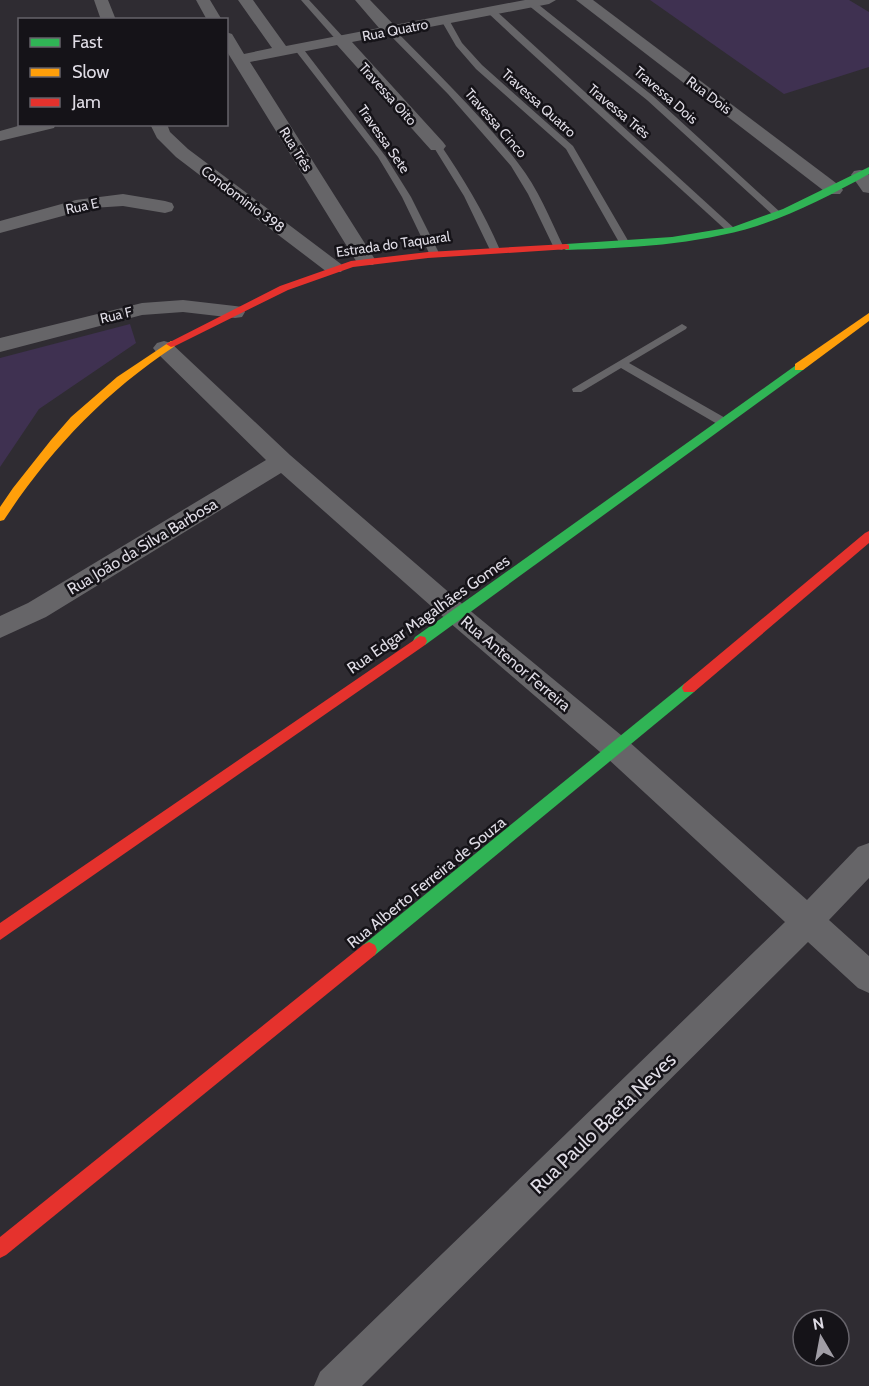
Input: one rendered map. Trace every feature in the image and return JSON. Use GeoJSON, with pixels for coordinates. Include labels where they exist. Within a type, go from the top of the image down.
{"type":"FeatureCollection","features":[{"type":"Feature","properties":{"kind":"street"},"geometry":{"type":"LineString","coordinates":[[101,0],[109,18]]}},
{"type":"Feature","properties":{"kind":"street"},"geometry":{"type":"LineString","coordinates":[[203,0],[214,18]]}},
{"type":"Feature","properties":{"kind":"street"},"geometry":{"type":"LineString","coordinates":[[245,0],[290,50]]}},
{"type":"Feature","properties":{"kind":"street"},"geometry":{"type":"LineString","coordinates":[[362,0],[390,30]]}},
{"type":"Feature","properties":{"kind":"street","name":"Rua Dois"},"geometry":{"type":"LineString","coordinates":[[583,0],[834,190]]}},
{"type":"Feature","properties":{"kind":"street","name":"Rua Quatro"},"geometry":{"type":"LineString","coordinates":[[241,59],[445,20],[495,7],[541,1]]}},
{"type":"Feature","properties":{"kind":"street"},"geometry":{"type":"LineString","coordinates":[[431,7],[445,20]]}},
{"type":"Feature","properties":{"kind":"street","name":"Rua Três"},"geometry":{"type":"LineString","coordinates":[[228,40],[366,261]]}},
{"type":"Feature","properties":{"kind":"street","name":"Travessa Oito"},"geometry":{"type":"LineString","coordinates":[[340,40],[437,146]]}},
{"type":"Feature","properties":{"kind":"street"},"geometry":{"type":"LineString","coordinates":[[0,136],[40,126]]}},
{"type":"Feature","properties":{"kind":"street","name":"Condominio 398"},"geometry":{"type":"LineString","coordinates":[[159,126],[163,134],[182,153],[334,268]]}},
{"type":"Feature","properties":{"kind":"street","name":"Estrada do Taquaral"},"geometry":{"type":"LineString","coordinates":[[0,517],[35,464],[69,424],[113,384],[164,348],[269,294],[334,268],[366,261],[434,253],[667,241],[731,230],[866,178]]}},
{"type":"Feature","properties":{"kind":"street","name":"Rua E"},"geometry":{"type":"LineString","coordinates":[[0,227],[73,207],[102,202],[124,200],[165,207]]}},
{"type":"Feature","properties":{"kind":"street","name":"Rua F"},"geometry":{"type":"LineString","coordinates":[[0,345],[142,309],[183,306],[235,312]]}},
{"type":"Feature","properties":{"kind":"street","name":"Rua Edgar Magalhães Gomes"},"geometry":{"type":"LineString","coordinates":[[0,932],[458,615],[869,316]]}},
{"type":"Feature","properties":{"kind":"street","name":"Rua Antenor Ferreira"},"geometry":{"type":"LineString","coordinates":[[164,348],[282,461],[458,615],[617,749],[869,977]]}},
{"type":"Feature","properties":{"kind":"street","name":"Rua João da Silva Barbosa"},"geometry":{"type":"LineString","coordinates":[[0,628],[38,610],[282,461]]}},
{"type":"Feature","properties":{"kind":"street","name":"Rua Alberto Ferreira de Souza"},"geometry":{"type":"LineString","coordinates":[[0,1249],[617,749],[869,536]]}},
{"type":"Feature","properties":{"kind":"street","name":"Rua Paulo Baeta Neves"},"geometry":{"type":"LineString","coordinates":[[334,1386],[807,922],[869,857]]}},
{"type":"Feature","properties":{"kind":"lane"},"geometry":{"type":"LineString","coordinates":[[305,0],[340,40]]}},
{"type":"Feature","properties":{"kind":"lane","name":"Travessa Dois"},"geometry":{"type":"LineString","coordinates":[[541,1],[777,214]]}},
{"type":"Feature","properties":{"kind":"lane","name":"Travessa Três"},"geometry":{"type":"LineString","coordinates":[[495,7],[575,91],[669,171],[731,230]]}},
{"type":"Feature","properties":{"kind":"lane","name":"Travessa Quatro"},"geometry":{"type":"LineString","coordinates":[[445,20],[459,44],[479,67],[570,148],[625,244]]}},
{"type":"Feature","properties":{"kind":"lane","name":"Travessa Cinco"},"geometry":{"type":"LineString","coordinates":[[390,30],[451,92],[515,165],[533,194],[559,248]]}},
{"type":"Feature","properties":{"kind":"lane","name":"Travessa Sete"},"geometry":{"type":"LineString","coordinates":[[290,50],[353,117],[389,167],[434,253]]}},
{"type":"Feature","properties":{"kind":"lane"},"geometry":{"type":"LineString","coordinates":[[437,146],[467,189],[495,249]]}},
{"type":"Feature","properties":{"kind":"lane"},"geometry":{"type":"LineString","coordinates":[[577,389],[682,327]]}},
{"type":"Feature","properties":{"kind":"lane"},"geometry":{"type":"LineString","coordinates":[[621,363],[723,422]]}},
{"type":"Feature","properties":{"kind":"shaded area"},"geometry":{"type":"Polygon","coordinates":[[[650,0],[849,0],[869,12],[869,67],[784,94],[650,0]]]}},
{"type":"Feature","properties":{"kind":"shaded area"},"geometry":{"type":"Polygon","coordinates":[[[130,324],[136,343],[39,409],[0,467],[0,358],[130,324]]]}},
{"type":"Feature","properties":{"kind":"traffic: fast"},"geometry":{"type":"LineString","coordinates":[[566,247],[672,240],[735,229],[804,204],[869,170]]}},
{"type":"Feature","properties":{"kind":"traffic: fast"},"geometry":{"type":"LineString","coordinates":[[420,641],[799,367]]}},
{"type":"Feature","properties":{"kind":"traffic: fast"},"geometry":{"type":"LineString","coordinates":[[369,950],[689,688]]}},
{"type":"Feature","properties":{"kind":"traffic: slow"},"geometry":{"type":"LineString","coordinates":[[799,367],[869,316]]}},
{"type":"Feature","properties":{"kind":"traffic: slow"},"geometry":{"type":"LineString","coordinates":[[0,517],[35,466],[75,420],[121,379],[171,344]]}},
{"type":"Feature","properties":{"kind":"traffic: jam"},"geometry":{"type":"LineString","coordinates":[[171,344],[284,288],[351,264],[428,255],[566,247]]}},
{"type":"Feature","properties":{"kind":"traffic: jam"},"geometry":{"type":"LineString","coordinates":[[689,688],[869,536]]}},
{"type":"Feature","properties":{"kind":"traffic: jam"},"geometry":{"type":"LineString","coordinates":[[0,932],[420,641]]}},
{"type":"Feature","properties":{"kind":"traffic: jam"},"geometry":{"type":"LineString","coordinates":[[0,1249],[369,950]]}}]}
